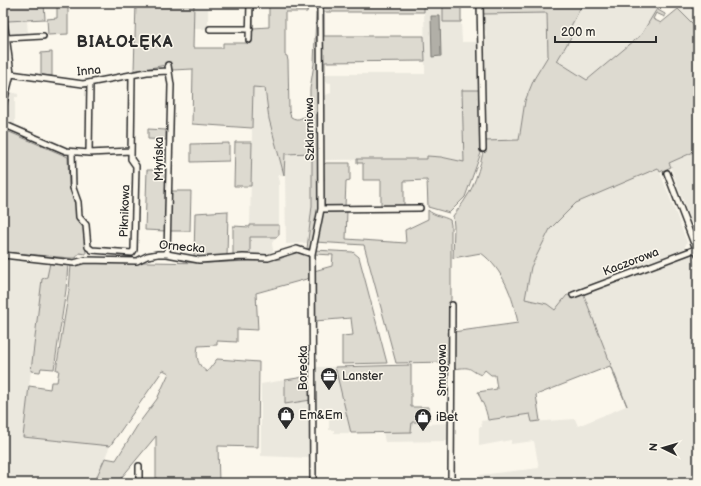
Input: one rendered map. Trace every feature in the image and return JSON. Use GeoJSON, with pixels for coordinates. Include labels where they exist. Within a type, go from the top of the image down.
{"type":"FeatureCollection","features":[{"type":"Feature","properties":{"kind":"street"},"geometry":{"type":"LineString","coordinates":[[250,3],[250,40]]}},
{"type":"Feature","properties":{"kind":"street","name":"Szklarniowa"},"geometry":{"type":"LineString","coordinates":[[312,254],[321,209],[320,3]]}},
{"type":"Feature","properties":{"kind":"street"},"geometry":{"type":"LineString","coordinates":[[480,3],[483,149]]}},
{"type":"Feature","properties":{"kind":"street"},"geometry":{"type":"LineString","coordinates":[[3,12],[11,74],[3,106]]}},
{"type":"Feature","properties":{"kind":"street"},"geometry":{"type":"LineString","coordinates":[[210,29],[250,29]]}},
{"type":"Feature","properties":{"kind":"street"},"geometry":{"type":"LineString","coordinates":[[7,38],[44,36]]}},
{"type":"Feature","properties":{"kind":"street","name":"Inna"},"geometry":{"type":"LineString","coordinates":[[11,74],[79,84],[169,68]]}},
{"type":"Feature","properties":{"kind":"street","name":"Młyńska"},"geometry":{"type":"LineString","coordinates":[[166,254],[170,85],[169,68]]}},
{"type":"Feature","properties":{"kind":"street","name":"Piknikowa"},"geometry":{"type":"LineString","coordinates":[[72,152],[73,188],[78,202],[79,217],[86,225],[88,248],[92,250],[131,253],[134,250],[136,166],[132,162],[131,151],[132,75]]}},
{"type":"Feature","properties":{"kind":"street"},"geometry":{"type":"LineString","coordinates":[[89,153],[90,83]]}},
{"type":"Feature","properties":{"kind":"street"},"geometry":{"type":"LineString","coordinates":[[3,124],[66,152],[89,153],[131,151]]}},
{"type":"Feature","properties":{"kind":"street"},"geometry":{"type":"LineString","coordinates":[[667,173],[697,251]]}},
{"type":"Feature","properties":{"kind":"street"},"geometry":{"type":"LineString","coordinates":[[321,209],[420,208]]}},
{"type":"Feature","properties":{"kind":"street","name":"Ornecka"},"geometry":{"type":"LineString","coordinates":[[3,255],[74,263],[85,260],[137,261],[152,255],[166,254],[199,260],[243,257],[268,258],[297,249],[312,254]]}},
{"type":"Feature","properties":{"kind":"street","name":"Kaczorowa"},"geometry":{"type":"LineString","coordinates":[[573,295],[697,251]]}},
{"type":"Feature","properties":{"kind":"street","name":"Borecka"},"geometry":{"type":"LineString","coordinates":[[312,254],[313,483]]}},
{"type":"Feature","properties":{"kind":"street","name":"Smugowa"},"geometry":{"type":"LineString","coordinates":[[451,483],[452,304]]}},
{"type":"Feature","properties":{"kind":"street"},"geometry":{"type":"LineString","coordinates":[[139,466],[139,483]]}},
{"type":"Feature","properties":{"kind":"shaded area"},"geometry":{"type":"Polygon","coordinates":[[[6,3],[44,3],[45,19],[8,21],[6,3]]]}},
{"type":"Feature","properties":{"kind":"shaded area"},"geometry":{"type":"Polygon","coordinates":[[[57,3],[68,3],[68,34],[48,35],[47,19],[57,18],[57,3]]]}},
{"type":"Feature","properties":{"kind":"shaded area"},"geometry":{"type":"Polygon","coordinates":[[[136,3],[194,3],[193,48],[223,48],[223,43],[251,43],[251,3],[253,3],[253,28],[269,27],[269,3],[285,6],[285,3],[309,3],[307,12],[285,12],[285,55],[287,56],[288,61],[289,111],[291,117],[296,119],[301,118],[310,112],[310,89],[314,64],[316,13],[318,13],[319,206],[310,248],[307,249],[312,206],[312,153],[285,154],[284,175],[269,119],[265,88],[253,87],[252,128],[192,124],[193,69],[172,70],[171,64],[134,71],[136,3]]]}},
{"type":"Feature","properties":{"kind":"shaded area"},"geometry":{"type":"Polygon","coordinates":[[[194,3],[208,3],[208,29],[194,29],[194,3]]]}},
{"type":"Feature","properties":{"kind":"shaded area"},"geometry":{"type":"Polygon","coordinates":[[[323,3],[424,3],[424,12],[324,12],[324,36],[424,36],[425,61],[325,62],[325,74],[322,74],[323,3]]]}},
{"type":"Feature","properties":{"kind":"shaded area"},"geometry":{"type":"Polygon","coordinates":[[[424,3],[443,3],[443,22],[461,22],[462,42],[479,42],[480,90],[462,90],[464,162],[441,157],[427,156],[427,159],[324,160],[323,138],[326,131],[324,128],[323,96],[331,93],[331,83],[325,82],[324,74],[425,74],[424,3]]]}},
{"type":"Feature","properties":{"kind":"shaded area"},"geometry":{"type":"Polygon","coordinates":[[[443,3],[461,3],[461,22],[443,22],[443,3]]]}},
{"type":"Feature","properties":{"kind":"shaded area"},"geometry":{"type":"Polygon","coordinates":[[[485,3],[583,3],[571,26],[574,32],[557,61],[587,80],[641,35],[658,7],[658,10],[665,14],[665,17],[656,13],[653,19],[661,23],[678,9],[698,29],[698,150],[669,163],[671,167],[660,172],[658,168],[576,203],[550,229],[531,267],[525,299],[547,304],[555,310],[567,295],[574,296],[583,293],[627,406],[610,366],[536,395],[540,421],[532,422],[530,414],[488,420],[485,408],[478,392],[497,389],[495,375],[491,375],[485,370],[481,375],[467,368],[454,369],[453,332],[518,323],[506,284],[489,260],[481,253],[453,258],[453,216],[469,193],[476,179],[481,162],[484,141],[519,140],[525,101],[534,79],[548,56],[547,13],[483,14],[483,5],[485,3]]]}},
{"type":"Feature","properties":{"kind":"shaded area"},"geometry":{"type":"Polygon","coordinates":[[[583,3],[660,3],[641,35],[587,80],[557,61],[574,32],[571,26],[583,3]]]}},
{"type":"Feature","properties":{"kind":"shaded area"},"geometry":{"type":"Polygon","coordinates":[[[686,3],[698,3],[698,29],[678,9],[686,3]]]}},
{"type":"Feature","properties":{"kind":"shaded area"},"geometry":{"type":"Polygon","coordinates":[[[547,13],[548,56],[534,79],[525,101],[519,140],[484,141],[484,63],[486,57],[484,54],[483,38],[486,35],[486,31],[483,29],[483,14],[547,13]]]}},
{"type":"Feature","properties":{"kind":"shaded area"},"geometry":{"type":"Polygon","coordinates":[[[431,16],[440,16],[441,56],[432,57],[431,16]]]}},
{"type":"Feature","properties":{"kind":"shaded area"},"geometry":{"type":"Polygon","coordinates":[[[27,20],[28,35],[10,36],[8,21],[27,20]]]}},
{"type":"Feature","properties":{"kind":"shaded area"},"geometry":{"type":"Polygon","coordinates":[[[3,28],[8,60],[7,82],[3,81],[3,28]]]}},
{"type":"Feature","properties":{"kind":"shaded area"},"geometry":{"type":"Polygon","coordinates":[[[52,52],[52,76],[41,75],[41,53],[52,52]]]}},
{"type":"Feature","properties":{"kind":"shaded area"},"geometry":{"type":"Polygon","coordinates":[[[253,87],[265,88],[269,119],[284,175],[277,175],[279,182],[279,225],[250,225],[253,87]]]}},
{"type":"Feature","properties":{"kind":"shaded area"},"geometry":{"type":"Polygon","coordinates":[[[462,90],[480,90],[481,153],[465,197],[449,213],[428,207],[427,180],[404,181],[404,207],[381,206],[381,180],[363,180],[363,163],[357,163],[357,159],[427,159],[427,156],[441,157],[464,162],[462,90]]]}},
{"type":"Feature","properties":{"kind":"shaded area"},"geometry":{"type":"Polygon","coordinates":[[[11,92],[18,94],[18,97],[15,97],[15,127],[3,122],[11,92]]]}},
{"type":"Feature","properties":{"kind":"shaded area"},"geometry":{"type":"Polygon","coordinates":[[[148,129],[166,130],[166,140],[148,139],[148,129]]]}},
{"type":"Feature","properties":{"kind":"shaded area"},"geometry":{"type":"Polygon","coordinates":[[[7,131],[68,157],[69,186],[76,207],[76,218],[85,227],[86,254],[79,253],[76,258],[70,258],[3,252],[3,142],[7,131]]]}},
{"type":"Feature","properties":{"kind":"shaded area"},"geometry":{"type":"Polygon","coordinates":[[[235,142],[252,142],[251,186],[234,186],[235,142]]]}},
{"type":"Feature","properties":{"kind":"shaded area"},"geometry":{"type":"Polygon","coordinates":[[[229,143],[229,161],[191,162],[191,144],[229,143]]]}},
{"type":"Feature","properties":{"kind":"shaded area"},"geometry":{"type":"Polygon","coordinates":[[[698,150],[698,240],[669,163],[698,150]]]}},
{"type":"Feature","properties":{"kind":"shaded area"},"geometry":{"type":"Polygon","coordinates":[[[312,153],[312,206],[308,243],[286,244],[284,175],[285,154],[312,153]]]}},
{"type":"Feature","properties":{"kind":"shaded area"},"geometry":{"type":"Polygon","coordinates":[[[326,163],[350,163],[350,180],[346,181],[345,207],[326,206],[322,202],[322,180],[324,180],[323,165],[326,163]]]}},
{"type":"Feature","properties":{"kind":"shaded area"},"geometry":{"type":"Polygon","coordinates":[[[658,167],[687,242],[684,249],[568,292],[555,310],[525,299],[531,267],[550,229],[576,203],[658,167]]]}},
{"type":"Feature","properties":{"kind":"shaded area"},"geometry":{"type":"Polygon","coordinates":[[[147,170],[166,170],[165,231],[145,230],[147,170]]]}},
{"type":"Feature","properties":{"kind":"shaded area"},"geometry":{"type":"Polygon","coordinates":[[[171,191],[191,191],[190,231],[170,231],[171,191]]]}},
{"type":"Feature","properties":{"kind":"shaded area"},"geometry":{"type":"Polygon","coordinates":[[[428,210],[433,214],[450,220],[451,225],[451,300],[448,304],[450,309],[449,362],[396,363],[364,245],[315,242],[323,211],[347,211],[346,239],[406,243],[405,230],[428,219],[428,210]]]}},
{"type":"Feature","properties":{"kind":"shaded area"},"geometry":{"type":"Polygon","coordinates":[[[228,211],[227,257],[194,258],[195,213],[228,211]]]}},
{"type":"Feature","properties":{"kind":"shaded area"},"geometry":{"type":"Polygon","coordinates":[[[250,225],[279,225],[279,235],[276,237],[250,237],[250,256],[233,256],[233,226],[250,227],[250,225]]]}},
{"type":"Feature","properties":{"kind":"shaded area"},"geometry":{"type":"Polygon","coordinates":[[[250,237],[276,237],[272,243],[273,250],[271,253],[250,256],[250,237]]]}},
{"type":"Feature","properties":{"kind":"shaded area"},"geometry":{"type":"Polygon","coordinates":[[[314,250],[353,252],[359,257],[387,363],[342,364],[342,336],[353,335],[351,318],[315,321],[314,271],[332,266],[333,255],[314,254],[314,250]]]}},
{"type":"Feature","properties":{"kind":"shaded area"},"geometry":{"type":"Polygon","coordinates":[[[306,252],[309,258],[310,278],[256,293],[258,330],[237,329],[237,342],[217,341],[217,345],[198,346],[197,354],[199,364],[207,372],[217,359],[259,362],[258,447],[218,446],[219,483],[156,483],[156,436],[117,483],[94,483],[105,458],[116,460],[139,423],[157,399],[169,373],[163,370],[110,446],[23,437],[29,386],[50,389],[51,382],[57,382],[59,370],[56,370],[69,290],[71,265],[77,265],[90,261],[208,263],[268,260],[280,259],[292,253],[306,252]]]}},
{"type":"Feature","properties":{"kind":"shaded area"},"geometry":{"type":"Polygon","coordinates":[[[692,253],[698,270],[698,483],[481,483],[480,475],[539,468],[534,441],[511,444],[511,440],[479,446],[479,427],[482,427],[481,421],[530,414],[532,422],[575,419],[578,426],[626,406],[583,293],[692,253]]]}},
{"type":"Feature","properties":{"kind":"shaded area"},"geometry":{"type":"Polygon","coordinates":[[[5,259],[50,263],[47,277],[42,279],[23,437],[110,446],[94,483],[3,483],[3,282],[5,259]]]}},
{"type":"Feature","properties":{"kind":"shaded area"},"geometry":{"type":"Polygon","coordinates":[[[50,263],[68,264],[66,290],[54,369],[41,368],[40,372],[31,371],[42,279],[47,277],[50,263]]]}},
{"type":"Feature","properties":{"kind":"shaded area"},"geometry":{"type":"Polygon","coordinates":[[[411,365],[411,407],[429,407],[429,420],[427,422],[412,422],[411,432],[351,433],[335,367],[411,365]]]}},
{"type":"Feature","properties":{"kind":"shaded area"},"geometry":{"type":"Polygon","coordinates":[[[315,367],[335,367],[351,433],[334,433],[334,430],[329,430],[329,413],[315,413],[315,367]]]}},
{"type":"Feature","properties":{"kind":"shaded area"},"geometry":{"type":"Polygon","coordinates":[[[311,376],[311,400],[285,404],[285,380],[311,376]]]}},
{"type":"Feature","properties":{"kind":"shaded area"},"geometry":{"type":"Polygon","coordinates":[[[285,380],[285,404],[311,400],[312,458],[261,456],[261,384],[285,380]]]}},
{"type":"Feature","properties":{"kind":"shaded area","name":"iBet"},"geometry":{"type":"Polygon","coordinates":[[[411,422],[427,422],[429,424],[449,423],[449,441],[385,442],[383,432],[411,432],[411,422]]]}},
{"type":"Feature","properties":{"kind":"place","name":"Lanster"},"geometry":{"type":"Point","coordinates":[329,391]}},
{"type":"Feature","properties":{"kind":"place","name":"Em&Em"},"geometry":{"type":"Point","coordinates":[286,430]}},
{"type":"Feature","properties":{"kind":"place","name":"iBet"},"geometry":{"type":"Point","coordinates":[423,432]}},
{"type":"Feature","properties":{"kind":"district","name":"BIAŁOŁĘKA"},"geometry":{"type":"Point","coordinates":[125,42]}}]}
